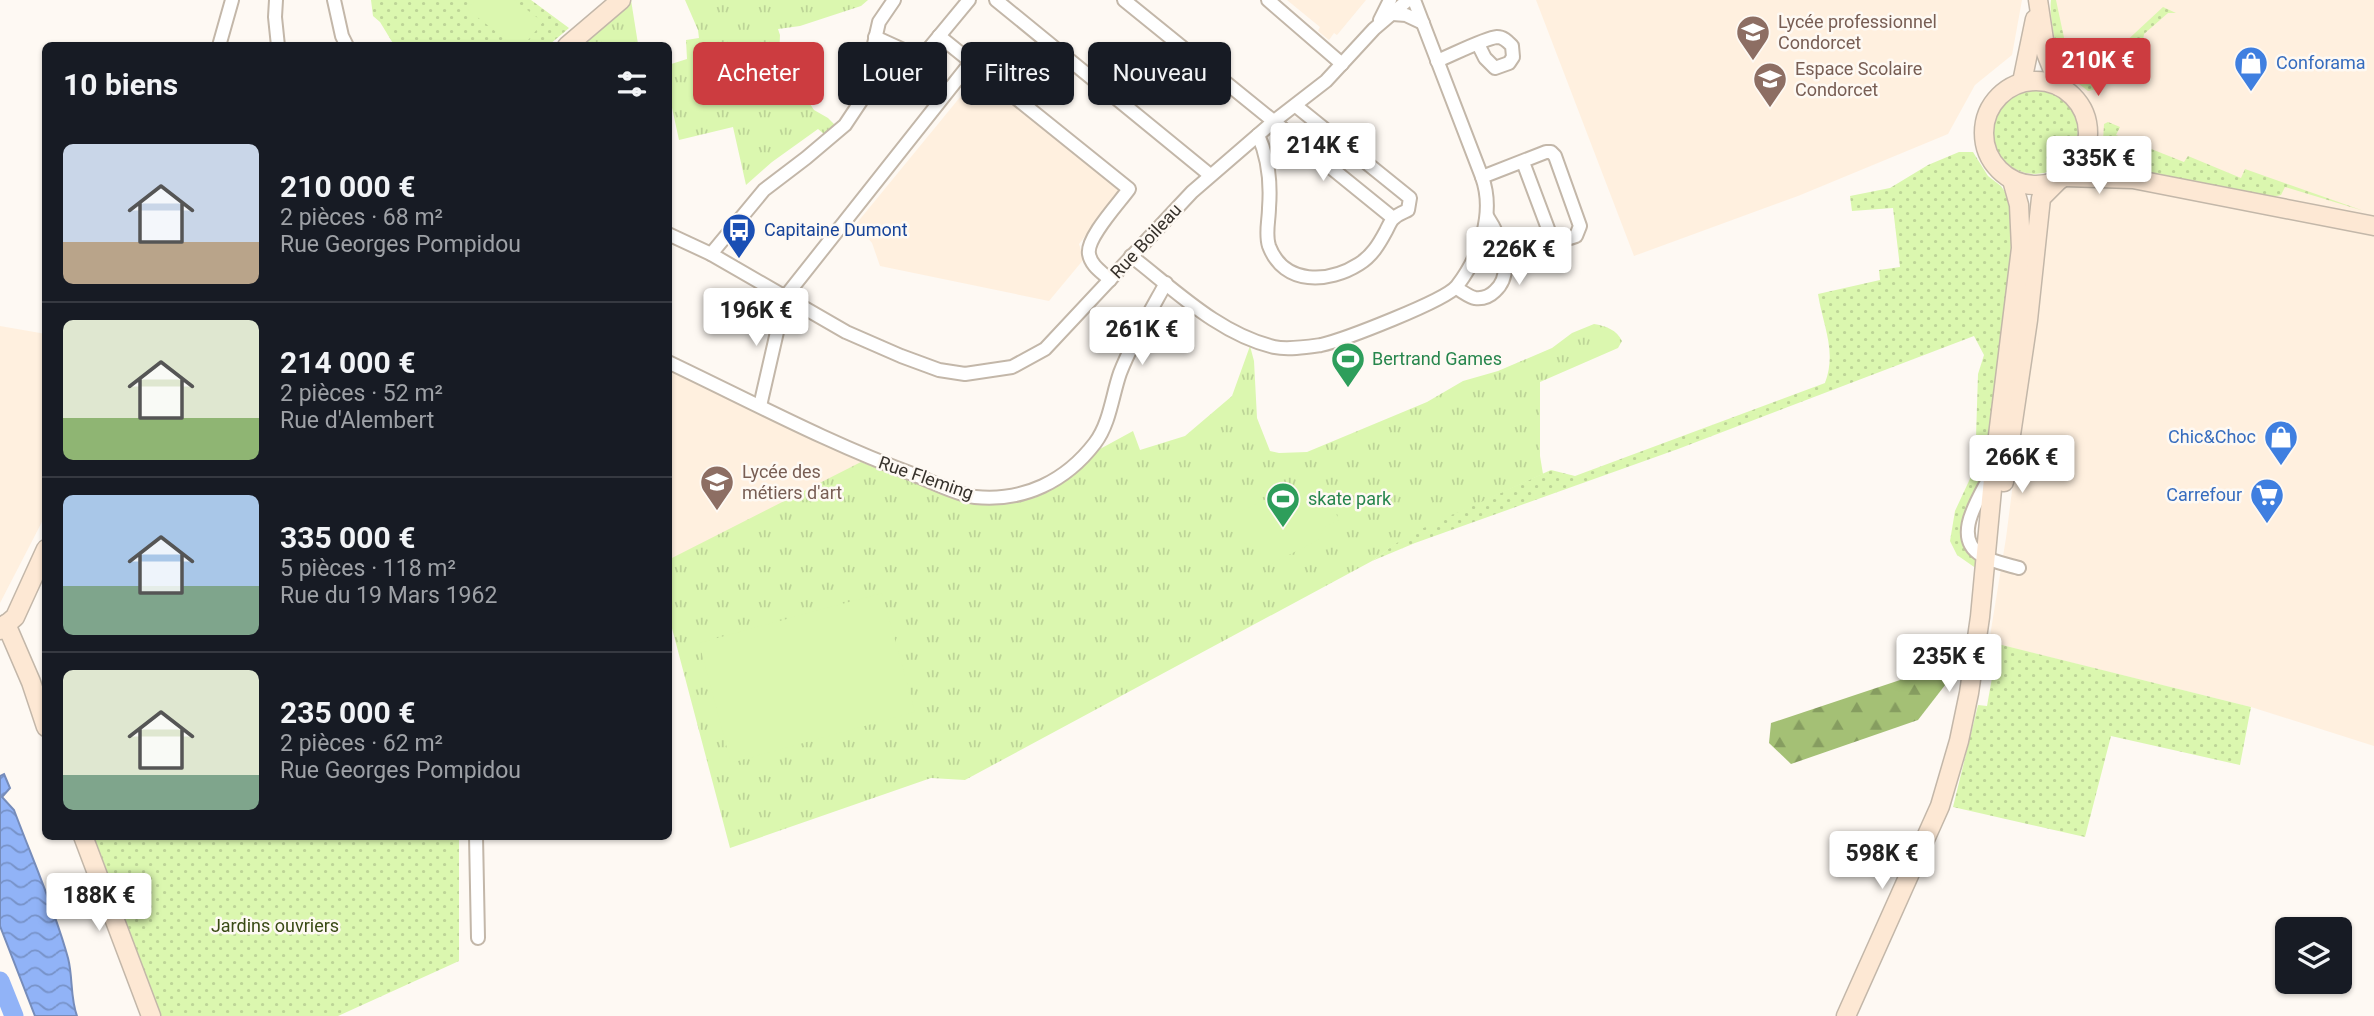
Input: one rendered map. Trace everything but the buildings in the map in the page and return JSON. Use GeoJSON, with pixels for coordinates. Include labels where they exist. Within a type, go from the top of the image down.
{"type":"FeatureCollection","features":[{"type":"Feature","properties":{"kind":"main road"},"geometry":{"type":"LineString","coordinates":[[572,42],[621,0]]}},
{"type":"Feature","properties":{"kind":"main road"},"geometry":{"type":"LineString","coordinates":[[2022,82],[2038,3]]}},
{"type":"Feature","properties":{"kind":"main road"},"geometry":{"type":"LineString","coordinates":[[2038,3],[2046,53],[2059,86]]}},
{"type":"Feature","properties":{"kind":"main road"},"geometry":{"type":"LineString","coordinates":[[1846,1016],[1940,806],[1959,741],[1969,693],[2028,320],[2041,198],[2047,190],[2062,179],[2076,167],[2088,140],[2083,109],[2075,97],[2059,86],[2034,80],[2022,82],[1995,99],[1987,113],[1983,129],[1984,144],[1999,171],[2012,180],[2027,185],[2043,185],[2062,179],[2133,179]]}},
{"type":"Feature","properties":{"kind":"main road"},"geometry":{"type":"LineString","coordinates":[[2088,140],[2102,163],[2133,179],[2374,226]]}},
{"type":"Feature","properties":{"kind":"main road"},"geometry":{"type":"LineString","coordinates":[[1989,559],[1994,468],[2021,248],[2019,205],[2012,180]]}},
{"type":"Feature","properties":{"kind":"main road"},"geometry":{"type":"LineString","coordinates":[[42,558],[15,617],[2,625],[31,682],[42,715]]}},
{"type":"Feature","properties":{"kind":"main road"},"geometry":{"type":"LineString","coordinates":[[85,840],[151,1016]]}},
{"type":"Feature","properties":{"kind":"street"},"geometry":{"type":"LineString","coordinates":[[220,42],[232,0]]}},
{"type":"Feature","properties":{"kind":"street"},"geometry":{"type":"LineString","coordinates":[[276,0],[278,42]]}},
{"type":"Feature","properties":{"kind":"street"},"geometry":{"type":"LineString","coordinates":[[334,0],[345,42]]}},
{"type":"Feature","properties":{"kind":"street"},"geometry":{"type":"LineString","coordinates":[[711,254],[764,190],[845,125],[861,101],[880,22],[894,0]]}},
{"type":"Feature","properties":{"kind":"street"},"geometry":{"type":"LineString","coordinates":[[876,37],[921,58],[969,0]]}},
{"type":"Feature","properties":{"kind":"street"},"geometry":{"type":"LineString","coordinates":[[996,0],[1210,176]]}},
{"type":"Feature","properties":{"kind":"street"},"geometry":{"type":"LineString","coordinates":[[1124,0],[1393,218]]}},
{"type":"Feature","properties":{"kind":"street"},"geometry":{"type":"LineString","coordinates":[[1268,0],[1342,64]]}},
{"type":"Feature","properties":{"kind":"street","name":"Rue Boileau"},"geometry":{"type":"LineString","coordinates":[[1374,29],[1390,0]]}},
{"type":"Feature","properties":{"kind":"street"},"geometry":{"type":"LineString","coordinates":[[1131,257],[1230,331],[1277,348],[1323,344],[1427,306],[1456,288],[1475,255],[1488,204],[1482,177],[1423,23],[1411,0]]}},
{"type":"Feature","properties":{"kind":"street","name":"Rue Boileau"},"geometry":{"type":"LineString","coordinates":[[672,236],[711,254],[846,332],[901,356],[939,370],[965,374],[1012,367],[1045,349],[1210,176],[1273,122],[1296,106],[1342,64],[1374,29],[1411,0]]}},
{"type":"Feature","properties":{"kind":"street"},"geometry":{"type":"LineString","coordinates":[[1392,14],[1406,15],[1423,23]]}},
{"type":"Feature","properties":{"kind":"street"},"geometry":{"type":"LineString","coordinates":[[939,36],[961,54]]}},
{"type":"Feature","properties":{"kind":"street"},"geometry":{"type":"LineString","coordinates":[[1437,61],[1478,44]]}},
{"type":"Feature","properties":{"kind":"street"},"geometry":{"type":"LineString","coordinates":[[760,406],[785,297],[961,75]]}},
{"type":"Feature","properties":{"kind":"street"},"geometry":{"type":"LineString","coordinates":[[1024,105],[1129,189],[1089,242],[1088,253],[1094,265],[1110,280]]}},
{"type":"Feature","properties":{"kind":"street"},"geometry":{"type":"LineString","coordinates":[[1258,135],[1270,173],[1267,235],[1269,246],[1277,259],[1294,275],[1307,279],[1327,278],[1359,264],[1377,248],[1393,218],[1408,210],[1410,198],[1296,106]]}},
{"type":"Feature","properties":{"kind":"street"},"geometry":{"type":"LineString","coordinates":[[1482,177],[1546,152],[1551,152],[1555,156],[1580,226],[1576,236],[1564,241],[1550,234],[1523,162]]}},
{"type":"Feature","properties":{"kind":"street"},"geometry":{"type":"LineString","coordinates":[[1456,288],[1474,298],[1490,296],[1501,286],[1506,275],[1497,231],[1487,216]]}},
{"type":"Feature","properties":{"kind":"street","name":"Rue Fleming"},"geometry":{"type":"LineString","coordinates":[[672,364],[865,457],[974,497],[1017,495],[1045,486],[1075,465],[1098,440],[1112,406],[1120,374],[1166,283]]}},
{"type":"Feature","properties":{"kind":"street"},"geometry":{"type":"LineString","coordinates":[[1989,559],[2019,568]]}},
{"type":"Feature","properties":{"kind":"street"},"geometry":{"type":"LineString","coordinates":[[476,840],[478,938]]}},
{"type":"Feature","properties":{"kind":"shaded area"},"geometry":{"type":"Polygon","coordinates":[[[1287,0],[1366,0],[1337,35],[1334,33],[1329,40],[1318,31],[1320,27],[1287,0]]]}},
{"type":"Feature","properties":{"kind":"shaded area","name":"Espace Scolaire Condorcet"},"geometry":{"type":"Polygon","coordinates":[[[1536,0],[2022,0],[2012,55],[1975,85],[1948,134],[1798,196],[1634,256],[1536,0]]]}},
{"type":"Feature","properties":{"kind":"shaded area"},"geometry":{"type":"Polygon","coordinates":[[[2051,0],[2374,0],[2374,746],[2251,707],[1989,642],[2006,538],[2045,205],[2060,189],[2083,173],[2093,157],[2098,139],[2097,121],[2091,104],[2081,89],[2063,75],[2049,36],[2051,0]]]}},
{"type":"Feature","properties":{"kind":"shaded area"},"geometry":{"type":"Polygon","coordinates":[[[961,96],[961,105],[1018,105],[1122,189],[1079,244],[1084,259],[1049,301],[880,266],[872,243],[856,224],[961,96]]]}},
{"type":"Feature","properties":{"kind":"shaded area"},"geometry":{"type":"Polygon","coordinates":[[[0,326],[42,333],[42,522],[0,603],[0,326]]]}},
{"type":"Feature","properties":{"kind":"shaded area","name":"Lycée des métiers d'art"},"geometry":{"type":"Polygon","coordinates":[[[672,369],[863,463],[672,559],[672,369]]]}},
{"type":"Feature","properties":{"kind":"green space"},"geometry":{"type":"Polygon","coordinates":[[[371,0],[531,0],[569,28],[553,42],[392,42],[373,16],[371,0]]]}},
{"type":"Feature","properties":{"kind":"green space"},"geometry":{"type":"Polygon","coordinates":[[[475,0],[514,0],[543,22],[526,42],[509,42],[467,9],[475,0]]]}},
{"type":"Feature","properties":{"kind":"green space"},"geometry":{"type":"Polygon","coordinates":[[[629,0],[631,0],[638,42],[580,42],[629,0]]]}},
{"type":"Feature","properties":{"kind":"green space"},"geometry":{"type":"Polygon","coordinates":[[[685,0],[868,0],[861,6],[800,26],[778,29],[780,42],[693,42],[693,105],[811,105],[835,125],[824,134],[818,129],[772,162],[746,185],[733,127],[679,140],[672,108],[672,64],[687,59],[686,40],[699,38],[685,0]]]}},
{"type":"Feature","properties":{"kind":"green space"},"geometry":{"type":"Polygon","coordinates":[[[2051,0],[2056,0],[2066,47],[2093,72],[2163,7],[2176,13],[2168,13],[2144,34],[2143,41],[2092,82],[2097,89],[2088,91],[2074,80],[2061,60],[2052,24],[2051,0]]]}},
{"type":"Feature","properties":{"kind":"green space"},"geometry":{"type":"Polygon","coordinates":[[[2035,88],[2059,95],[2071,107],[2078,131],[2071,155],[2059,167],[2035,174],[2011,167],[1999,155],[1992,131],[1999,107],[2011,95],[2035,88]]]}},
{"type":"Feature","properties":{"kind":"green space"},"geometry":{"type":"Polygon","coordinates":[[[2108,122],[2120,127],[2116,135],[2184,162],[2188,156],[2241,178],[2245,169],[2364,211],[2285,187],[2281,195],[2272,197],[2157,175],[2111,160],[2103,142],[2104,124],[2108,122]]]}},
{"type":"Feature","properties":{"kind":"green space"},"geometry":{"type":"Polygon","coordinates":[[[1959,152],[1973,152],[1988,176],[2001,186],[2011,201],[2013,217],[2012,255],[1992,450],[1961,532],[1967,547],[1978,561],[1977,569],[1957,555],[1950,541],[1955,511],[1975,468],[1978,374],[1984,355],[1974,336],[1678,449],[1415,543],[1372,561],[1408,534],[1551,470],[1575,476],[1825,383],[1830,360],[1818,294],[1880,280],[1879,270],[1900,267],[1893,208],[1852,211],[1850,196],[1890,188],[1928,165],[1959,152]]]}},
{"type":"Feature","properties":{"kind":"green space"},"geometry":{"type":"Polygon","coordinates":[[[1594,324],[1614,331],[1622,341],[1618,348],[1540,382],[1540,456],[1543,474],[1408,535],[1372,561],[965,780],[931,778],[730,848],[672,628],[672,558],[861,462],[958,500],[993,505],[1034,498],[1074,475],[1100,449],[1133,431],[1140,450],[1185,436],[1232,396],[1250,346],[1254,361],[1257,418],[1270,451],[1307,452],[1427,402],[1463,381],[1498,371],[1552,348],[1572,333],[1594,324]]]}},
{"type":"Feature","properties":{"kind":"green space"},"geometry":{"type":"Polygon","coordinates":[[[1285,490],[1318,497],[1319,509],[1331,503],[1339,520],[1324,527],[1320,539],[1267,566],[1257,548],[1239,541],[1239,512],[1285,490]]]}},
{"type":"Feature","properties":{"kind":"green space"},"geometry":{"type":"Polygon","coordinates":[[[882,593],[915,712],[731,763],[699,643],[882,593]]]}},
{"type":"Feature","properties":{"kind":"green space"},"geometry":{"type":"Polygon","coordinates":[[[1998,644],[2251,707],[2240,765],[2111,736],[2085,837],[1953,807],[1978,705],[1987,706],[1998,644]]]}},
{"type":"Feature","properties":{"kind":"green space"},"geometry":{"type":"Polygon","coordinates":[[[1966,658],[1918,720],[1791,764],[1769,743],[1771,723],[1966,658]]]}},
{"type":"Feature","properties":{"kind":"green space","name":"Jardins ouvriers"},"geometry":{"type":"Polygon","coordinates":[[[92,840],[459,840],[459,961],[338,1016],[158,1016],[92,840]]]}},
{"type":"Feature","properties":{"kind":"water"},"geometry":{"type":"Polygon","coordinates":[[[4,774],[10,788],[2,797],[14,810],[56,920],[68,958],[77,1016],[35,1016],[0,926],[0,776],[4,774]]]}},
{"type":"Feature","properties":{"kind":"waterway"},"geometry":{"type":"LineString","coordinates":[[0,981],[14,1016]]}},
{"type":"Feature","properties":{"kind":"place","name":"Lycée professionnel Condorcet"},"geometry":{"type":"Point","coordinates":[1753,62]}},
{"type":"Feature","properties":{"kind":"place","name":"Conforama"},"geometry":{"type":"Point","coordinates":[2251,93]}},
{"type":"Feature","properties":{"kind":"place","name":"Espace Scolaire Condorcet"},"geometry":{"type":"Point","coordinates":[1770,109]}},
{"type":"Feature","properties":{"kind":"place","name":"Capitaine Dumont"},"geometry":{"type":"Point","coordinates":[739,260]}},
{"type":"Feature","properties":{"kind":"place","name":"Bertrand Games"},"geometry":{"type":"Point","coordinates":[1348,389]}},
{"type":"Feature","properties":{"kind":"place","name":"Chic&Choc"},"geometry":{"type":"Point","coordinates":[2281,467]}},
{"type":"Feature","properties":{"kind":"place","name":"Lycée des métiers d'art"},"geometry":{"type":"Point","coordinates":[717,512]}},
{"type":"Feature","properties":{"kind":"place","name":"Carrefour"},"geometry":{"type":"Point","coordinates":[2267,525]}},
{"type":"Feature","properties":{"kind":"place","name":"skate park"},"geometry":{"type":"Point","coordinates":[1283,529]}}]}
